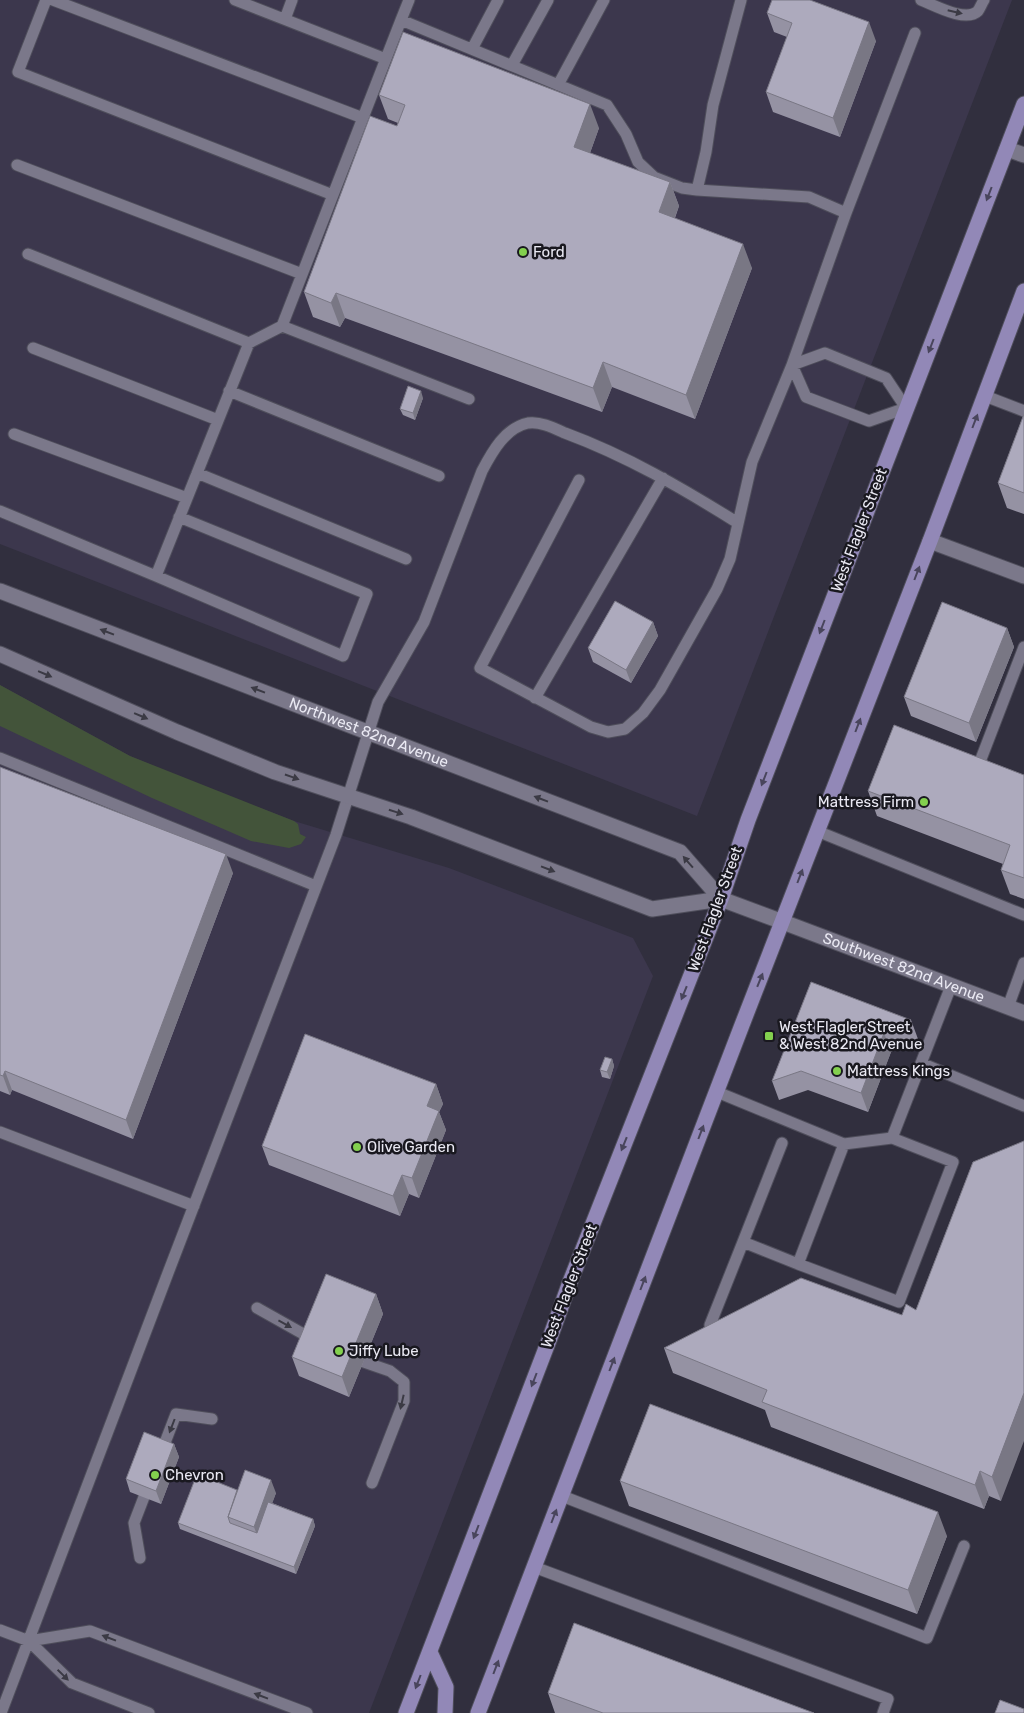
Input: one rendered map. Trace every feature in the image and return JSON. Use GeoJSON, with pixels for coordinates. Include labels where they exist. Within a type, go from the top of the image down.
{"type":"FeatureCollection","features":[{"type":"Feature","properties":{"kind":"main road","name":"West Flagler Street"},"geometry":{"type":"LineString","coordinates":[[406,1713],[576,1266],[721,899],[748,820],[1024,104]]}},
{"type":"Feature","properties":{"kind":"main road"},"geometry":{"type":"LineString","coordinates":[[478,1713],[930,541],[1024,291]]}},
{"type":"Feature","properties":{"kind":"main road"},"geometry":{"type":"LineString","coordinates":[[430,1652],[446,1686],[444,1713]]}},
{"type":"Feature","properties":{"kind":"street"},"geometry":{"type":"LineString","coordinates":[[1007,149],[1024,155]]}},
{"type":"Feature","properties":{"kind":"street"},"geometry":{"type":"LineString","coordinates":[[930,541],[1024,576]]}},
{"type":"Feature","properties":{"kind":"street","name":"Northwest 82nd Avenue"},"geometry":{"type":"LineString","coordinates":[[0,591],[680,852],[721,899]]}},
{"type":"Feature","properties":{"kind":"street","name":"Northwest 82nd Avenue"},"geometry":{"type":"LineString","coordinates":[[0,654],[275,772],[411,817],[652,908],[721,899],[783,922]]}},
{"type":"Feature","properties":{"kind":"street","name":"Southwest 82nd Avenue"},"geometry":{"type":"LineString","coordinates":[[783,922],[1024,1013]]}},
{"type":"Feature","properties":{"kind":"lane"},"geometry":{"type":"LineString","coordinates":[[46,0],[18,72],[333,195]]}},
{"type":"Feature","properties":{"kind":"lane"},"geometry":{"type":"LineString","coordinates":[[54,0],[363,118]]}},
{"type":"Feature","properties":{"kind":"lane"},"geometry":{"type":"LineString","coordinates":[[235,0],[386,59]]}},
{"type":"Feature","properties":{"kind":"lane"},"geometry":{"type":"LineString","coordinates":[[285,19],[292,0]]}},
{"type":"Feature","properties":{"kind":"lane"},"geometry":{"type":"LineString","coordinates":[[156,576],[249,343],[282,326],[409,0]]}},
{"type":"Feature","properties":{"kind":"lane"},"geometry":{"type":"LineString","coordinates":[[472,49],[498,0]]}},
{"type":"Feature","properties":{"kind":"lane"},"geometry":{"type":"LineString","coordinates":[[512,65],[548,0]]}},
{"type":"Feature","properties":{"kind":"lane"},"geometry":{"type":"LineString","coordinates":[[558,85],[604,0]]}},
{"type":"Feature","properties":{"kind":"lane"},"geometry":{"type":"LineString","coordinates":[[696,190],[706,152],[713,106],[740,0]]}},
{"type":"Feature","properties":{"kind":"lane"},"geometry":{"type":"LineString","coordinates":[[921,0],[953,13],[971,15],[978,11],[984,0]]}},
{"type":"Feature","properties":{"kind":"lane"},"geometry":{"type":"LineString","coordinates":[[402,20],[607,105],[626,134],[638,162],[654,178],[682,188],[696,190],[809,197],[846,213]]}},
{"type":"Feature","properties":{"kind":"lane"},"geometry":{"type":"LineString","coordinates":[[579,480],[480,668],[591,727],[608,732],[625,729],[643,713],[660,690],[717,589],[730,560],[752,462],[792,365],[846,213],[914,33]]}},
{"type":"Feature","properties":{"kind":"lane"},"geometry":{"type":"LineString","coordinates":[[17,165],[302,274]]}},
{"type":"Feature","properties":{"kind":"lane"},"geometry":{"type":"LineString","coordinates":[[28,254],[249,343]]}},
{"type":"Feature","properties":{"kind":"lane"},"geometry":{"type":"LineString","coordinates":[[282,326],[469,399]]}},
{"type":"Feature","properties":{"kind":"lane"},"geometry":{"type":"LineString","coordinates":[[33,348],[218,420]]}},
{"type":"Feature","properties":{"kind":"lane"},"geometry":{"type":"LineString","coordinates":[[825,353],[886,378],[906,408],[869,421],[806,397],[792,365],[825,353]]}},
{"type":"Feature","properties":{"kind":"lane"},"geometry":{"type":"LineString","coordinates":[[230,392],[439,476]]}},
{"type":"Feature","properties":{"kind":"lane"},"geometry":{"type":"LineString","coordinates":[[985,396],[1024,411]]}},
{"type":"Feature","properties":{"kind":"lane"},"geometry":{"type":"LineString","coordinates":[[1,1713],[350,797],[378,702],[424,622],[482,471],[492,453],[505,436],[516,428],[529,423],[542,424],[600,446],[663,478],[738,523]]}},
{"type":"Feature","properties":{"kind":"lane"},"geometry":{"type":"LineString","coordinates":[[14,434],[187,498]]}},
{"type":"Feature","properties":{"kind":"lane"},"geometry":{"type":"LineString","coordinates":[[197,473],[406,559]]}},
{"type":"Feature","properties":{"kind":"lane"},"geometry":{"type":"LineString","coordinates":[[535,698],[663,478]]}},
{"type":"Feature","properties":{"kind":"lane"},"geometry":{"type":"LineString","coordinates":[[0,511],[343,656],[367,594],[179,517]]}},
{"type":"Feature","properties":{"kind":"lane"},"geometry":{"type":"LineString","coordinates":[[981,760],[1024,647]]}},
{"type":"Feature","properties":{"kind":"lane"},"geometry":{"type":"LineString","coordinates":[[0,758],[316,886]]}},
{"type":"Feature","properties":{"kind":"lane"},"geometry":{"type":"LineString","coordinates":[[817,831],[1024,915]]}},
{"type":"Feature","properties":{"kind":"lane"},"geometry":{"type":"LineString","coordinates":[[1008,1007],[1024,963]]}},
{"type":"Feature","properties":{"kind":"lane"},"geometry":{"type":"LineString","coordinates":[[892,1138],[951,986]]}},
{"type":"Feature","properties":{"kind":"lane"},"geometry":{"type":"LineString","coordinates":[[921,1063],[1024,1106]]}},
{"type":"Feature","properties":{"kind":"lane"},"geometry":{"type":"LineString","coordinates":[[716,1092],[844,1144],[892,1138],[953,1162],[899,1302],[743,1242]]}},
{"type":"Feature","properties":{"kind":"lane"},"geometry":{"type":"LineString","coordinates":[[0,1132],[194,1206]]}},
{"type":"Feature","properties":{"kind":"lane"},"geometry":{"type":"LineString","coordinates":[[712,1341],[710,1325],[782,1143]]}},
{"type":"Feature","properties":{"kind":"lane"},"geometry":{"type":"LineString","coordinates":[[798,1264],[844,1144]]}},
{"type":"Feature","properties":{"kind":"lane"},"geometry":{"type":"LineString","coordinates":[[257,1308],[314,1340]]}},
{"type":"Feature","properties":{"kind":"lane"},"geometry":{"type":"LineString","coordinates":[[364,1362],[390,1371],[404,1382],[404,1401],[372,1484]]}},
{"type":"Feature","properties":{"kind":"lane"},"geometry":{"type":"LineString","coordinates":[[158,1459],[176,1414],[212,1420]]}},
{"type":"Feature","properties":{"kind":"lane"},"geometry":{"type":"LineString","coordinates":[[140,1558],[134,1522],[152,1478]]}},
{"type":"Feature","properties":{"kind":"lane"},"geometry":{"type":"LineString","coordinates":[[562,1496],[927,1638],[964,1546]]}},
{"type":"Feature","properties":{"kind":"lane"},"geometry":{"type":"LineString","coordinates":[[534,1567],[888,1699],[883,1713]]}},
{"type":"Feature","properties":{"kind":"lane"},"geometry":{"type":"LineString","coordinates":[[0,1630],[29,1641],[72,1683],[149,1713]]}},
{"type":"Feature","properties":{"kind":"lane"},"geometry":{"type":"LineString","coordinates":[[29,1641],[90,1631],[307,1713]]}},
{"type":"Feature","properties":{"kind":"shaded area"},"geometry":{"type":"Polygon","coordinates":[[[0,0],[1012,0],[697,816],[0,544],[0,0]]]}},
{"type":"Feature","properties":{"kind":"shaded area"},"geometry":{"type":"Polygon","coordinates":[[[0,685],[130,756],[190,781],[294,821],[449,868],[633,938],[653,976],[369,1713],[0,1713],[0,685]]]}},
{"type":"Feature","properties":{"kind":"green space"},"geometry":{"type":"Polygon","coordinates":[[[0,685],[130,756],[294,821],[298,824],[300,834],[306,837],[301,844],[289,848],[251,841],[152,798],[0,726],[0,685]]]}},
{"type":"Feature","properties":{"kind":"building"},"geometry":{"type":"Polygon","coordinates":[[[772,0],[810,0],[869,22],[833,118],[766,92],[792,23],[767,13],[772,0]]]}},
{"type":"Feature","properties":{"kind":"building","name":"Ford"},"geometry":{"type":"Polygon","coordinates":[[[403,32],[590,104],[574,147],[670,182],[659,212],[743,244],[686,395],[603,362],[593,388],[336,293],[331,303],[304,292],[370,116],[397,126],[405,105],[379,95],[403,32]]]}},
{"type":"Feature","properties":{"kind":"building"},"geometry":{"type":"Polygon","coordinates":[[[408,386],[421,391],[413,413],[400,409],[408,386]]]}},
{"type":"Feature","properties":{"kind":"building"},"geometry":{"type":"Polygon","coordinates":[[[1024,414],[1024,493],[998,483],[1024,414]]]}},
{"type":"Feature","properties":{"kind":"building"},"geometry":{"type":"Polygon","coordinates":[[[615,601],[653,622],[626,670],[588,648],[615,601]]]}},
{"type":"Feature","properties":{"kind":"building"},"geometry":{"type":"Polygon","coordinates":[[[942,602],[1007,628],[969,723],[904,697],[942,602]]]}},
{"type":"Feature","properties":{"kind":"building"},"geometry":{"type":"Polygon","coordinates":[[[894,725],[1024,775],[1024,878],[1001,870],[1010,845],[868,791],[894,725]]]}},
{"type":"Feature","properties":{"kind":"building"},"geometry":{"type":"Polygon","coordinates":[[[0,767],[226,854],[126,1120],[5,1071],[3,1076],[0,1075],[0,767]]]}},
{"type":"Feature","properties":{"kind":"building","name":"Mattress Kings"},"geometry":{"type":"Polygon","coordinates":[[[811,982],[911,1020],[884,1033],[861,1093],[801,1071],[772,1081],[811,982]]]}},
{"type":"Feature","properties":{"kind":"building","name":"Olive Garden"},"geometry":{"type":"Polygon","coordinates":[[[305,1034],[436,1084],[427,1106],[439,1111],[412,1178],[402,1175],[393,1196],[262,1146],[305,1034]]]}},
{"type":"Feature","properties":{"kind":"building"},"geometry":{"type":"Polygon","coordinates":[[[605,1057],[612,1059],[607,1072],[600,1070],[605,1057]]]}},
{"type":"Feature","properties":{"kind":"building"},"geometry":{"type":"Polygon","coordinates":[[[1024,1141],[1024,1393],[992,1477],[980,1471],[975,1485],[762,1402],[767,1390],[664,1348],[801,1278],[902,1315],[906,1304],[916,1310],[973,1162],[1024,1141]]]}},
{"type":"Feature","properties":{"kind":"building","name":"Jiffy Lube"},"geometry":{"type":"Polygon","coordinates":[[[326,1274],[376,1294],[342,1377],[292,1357],[326,1274]]]}},
{"type":"Feature","properties":{"kind":"building"},"geometry":{"type":"Polygon","coordinates":[[[650,1404],[938,1512],[908,1590],[620,1481],[650,1404]]]}},
{"type":"Feature","properties":{"kind":"building"},"geometry":{"type":"Polygon","coordinates":[[[144,1432],[174,1444],[156,1491],[126,1479],[144,1432]]]}},
{"type":"Feature","properties":{"kind":"building"},"geometry":{"type":"Polygon","coordinates":[[[245,1470],[271,1480],[254,1527],[228,1517],[245,1470]]]}},
{"type":"Feature","properties":{"kind":"building","name":"Chevron"},"geometry":{"type":"Polygon","coordinates":[[[197,1474],[237,1490],[228,1517],[230,1523],[257,1533],[268,1502],[313,1519],[294,1567],[178,1523],[197,1474]]]}},
{"type":"Feature","properties":{"kind":"building"},"geometry":{"type":"Polygon","coordinates":[[[574,1623],[814,1713],[603,1713],[548,1693],[574,1623]]]}},
{"type":"Feature","properties":{"kind":"building"},"geometry":{"type":"Polygon","coordinates":[[[1000,1700],[1024,1709],[1024,1713],[995,1713],[1000,1700]]]}},
{"type":"Feature","properties":{"kind":"place","name":"Ford"},"geometry":{"type":"Point","coordinates":[523,252]}},
{"type":"Feature","properties":{"kind":"place","name":"Mattress Firm"},"geometry":{"type":"Point","coordinates":[924,802]}},
{"type":"Feature","properties":{"kind":"place","name":"West Flagler Street & West 82nd Avenue"},"geometry":{"type":"Point","coordinates":[769,1036]}},
{"type":"Feature","properties":{"kind":"place","name":"Mattress Kings"},"geometry":{"type":"Point","coordinates":[837,1071]}},
{"type":"Feature","properties":{"kind":"place","name":"Olive Garden"},"geometry":{"type":"Point","coordinates":[357,1147]}},
{"type":"Feature","properties":{"kind":"place","name":"Jiffy Lube"},"geometry":{"type":"Point","coordinates":[339,1351]}},
{"type":"Feature","properties":{"kind":"place","name":"Chevron"},"geometry":{"type":"Point","coordinates":[155,1475]}}]}
